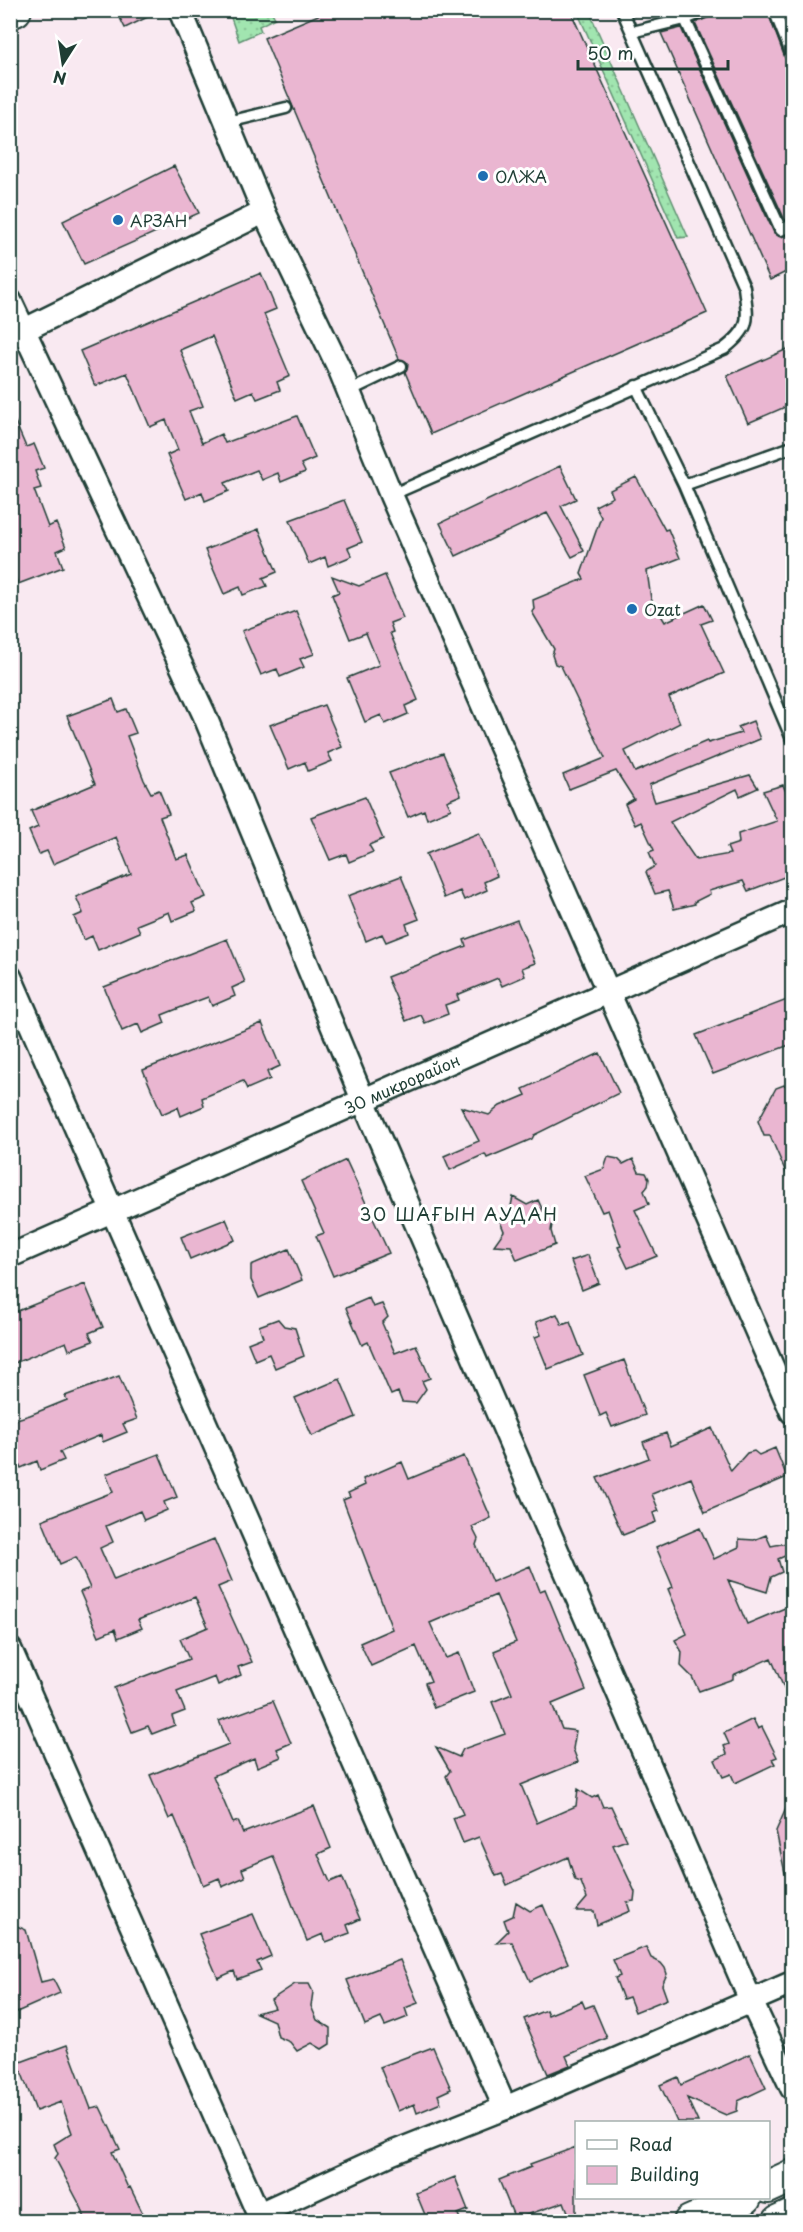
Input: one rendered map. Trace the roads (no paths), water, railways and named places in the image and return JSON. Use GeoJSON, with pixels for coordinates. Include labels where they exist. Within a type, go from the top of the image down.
{"type":"FeatureCollection","features":[{"type":"Feature","properties":{"kind":"main road"},"geometry":{"type":"LineString","coordinates":[[10,12],[15,10]]}},
{"type":"Feature","properties":{"kind":"main road"},"geometry":{"type":"LineString","coordinates":[[770,2186],[792,2176]]}},
{"type":"Feature","properties":{"kind":"main road"},"geometry":{"type":"LineString","coordinates":[[690,2222],[743,2199]]}},
{"type":"Feature","properties":{"kind":"main road"},"geometry":{"type":"LineString","coordinates":[[779,2222],[792,2216]]}},
{"type":"Feature","properties":{"kind":"street"},"geometry":{"type":"LineString","coordinates":[[180,10],[264,212],[349,391],[391,495],[792,1412]]}},
{"type":"Feature","properties":{"kind":"street"},"geometry":{"type":"LineString","coordinates":[[17,333],[264,212]]}},
{"type":"Feature","properties":{"kind":"street"},"geometry":{"type":"LineString","coordinates":[[10,301],[17,333],[204,714],[363,1100],[751,2001],[792,2088]]}},
{"type":"Feature","properties":{"kind":"street","name":"30 микрорайон"},"geometry":{"type":"LineString","coordinates":[[10,1256],[792,911]]}},
{"type":"Feature","properties":{"kind":"street"},"geometry":{"type":"LineString","coordinates":[[10,977],[505,2108]]}},
{"type":"Feature","properties":{"kind":"street"},"geometry":{"type":"LineString","coordinates":[[10,1650],[256,2219],[392,2153],[505,2108],[792,1983]]}},
{"type":"Feature","properties":{"kind":"lane"},"geometry":{"type":"LineString","coordinates":[[391,495],[724,349],[741,336],[748,322],[744,287],[622,10]]}},
{"type":"Feature","properties":{"kind":"lane"},"geometry":{"type":"LineString","coordinates":[[632,32],[685,20],[707,10]]}},
{"type":"Feature","properties":{"kind":"lane"},"geometry":{"type":"LineString","coordinates":[[774,10],[792,55]]}},
{"type":"Feature","properties":{"kind":"lane"},"geometry":{"type":"LineString","coordinates":[[685,20],[781,230],[792,225]]}},
{"type":"Feature","properties":{"kind":"lane"},"geometry":{"type":"LineString","coordinates":[[228,122],[286,108]]}},
{"type":"Feature","properties":{"kind":"lane"},"geometry":{"type":"LineString","coordinates":[[349,391],[401,366]]}},
{"type":"Feature","properties":{"kind":"lane"},"geometry":{"type":"LineString","coordinates":[[636,386],[684,485],[792,739]]}},
{"type":"Feature","properties":{"kind":"lane"},"geometry":{"type":"LineString","coordinates":[[684,485],[792,447]]}},
{"type":"Feature","properties":{"kind":"place","name":"ОЛЖА"},"geometry":{"type":"Point","coordinates":[483,176]}},
{"type":"Feature","properties":{"kind":"place","name":"АРЗАН"},"geometry":{"type":"Point","coordinates":[118,220]}},
{"type":"Feature","properties":{"kind":"place","name":"Ozat"},"geometry":{"type":"Point","coordinates":[632,609]}},
{"type":"Feature","properties":{"kind":"district","name":"30 ШАҒЫН АУДАН"},"geometry":{"type":"Point","coordinates":[459,1213]}}]}
